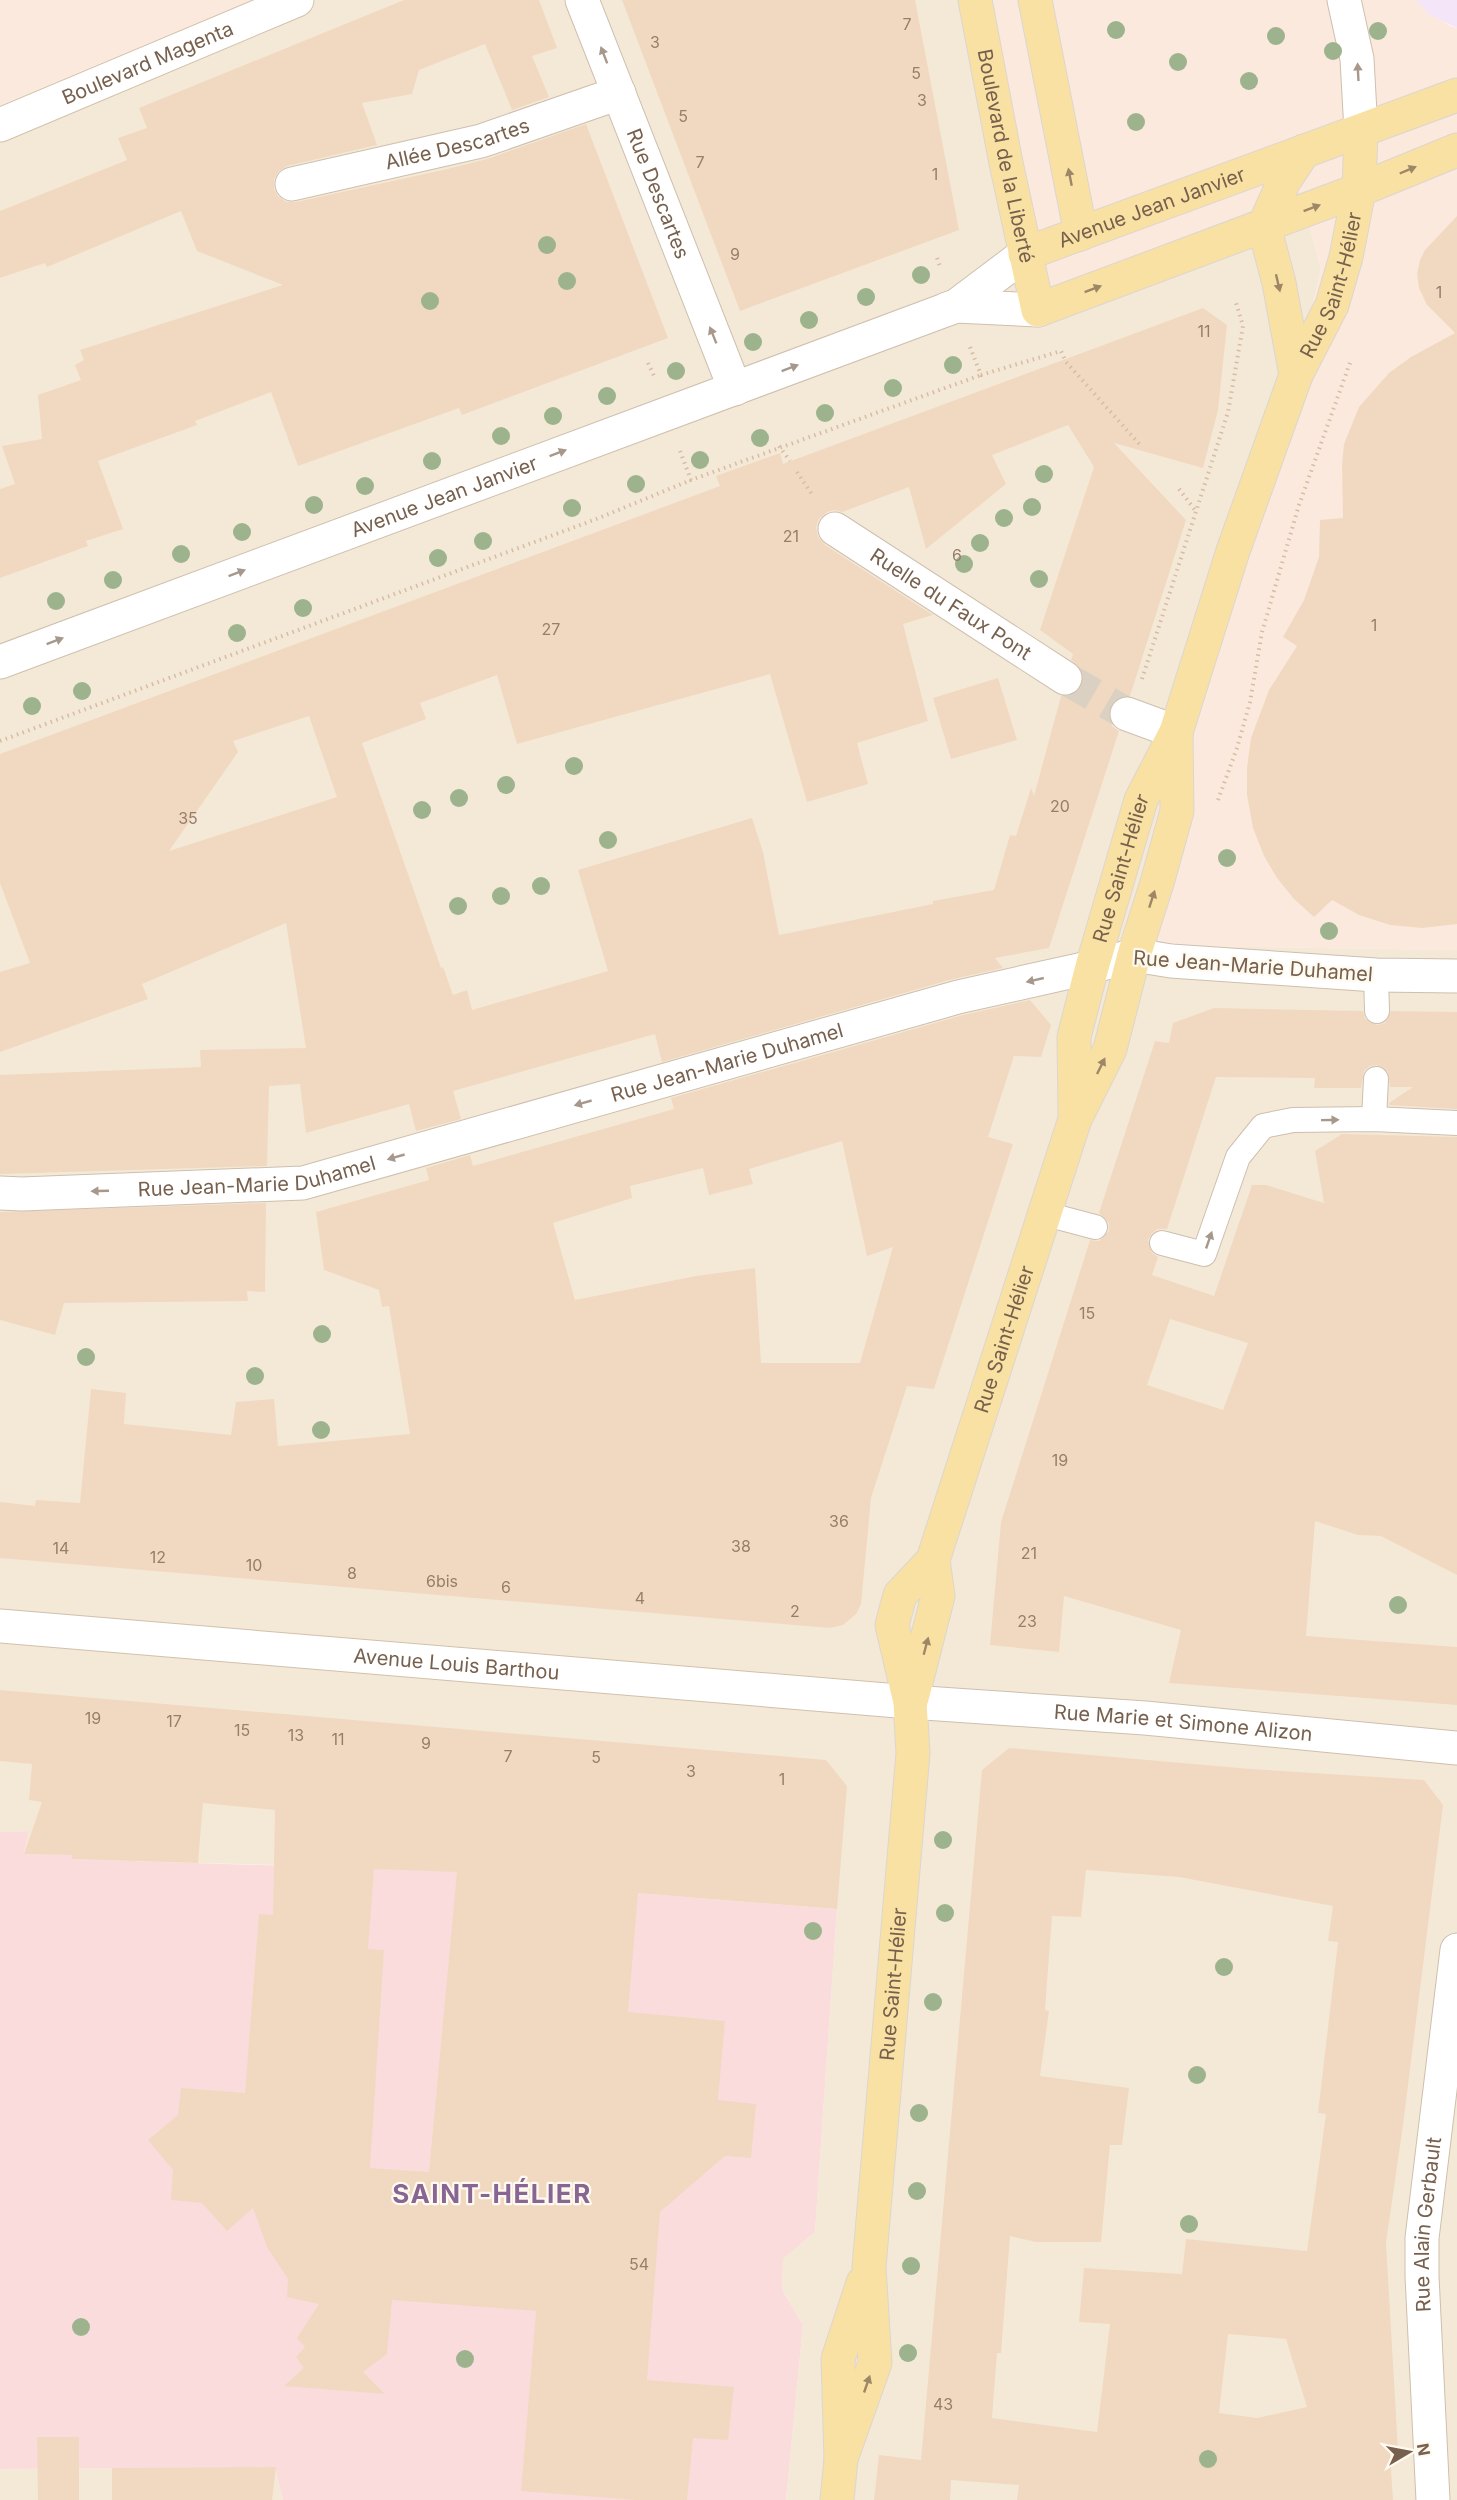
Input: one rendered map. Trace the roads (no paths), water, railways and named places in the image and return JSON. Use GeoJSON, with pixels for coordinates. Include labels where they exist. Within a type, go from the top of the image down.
{"type":"FeatureCollection","features":[{"type":"Feature","properties":{"kind":"main road","name":"Boulevard de la Liberté"},"geometry":{"type":"LineString","coordinates":[[975,0],[1038,310]]}},
{"type":"Feature","properties":{"kind":"main road"},"geometry":{"type":"LineString","coordinates":[[1035,0],[1081,234]]}},
{"type":"Feature","properties":{"kind":"main road","name":"Avenue Jean Janvier"},"geometry":{"type":"LineString","coordinates":[[1025,254],[1457,95]]}},
{"type":"Feature","properties":{"kind":"main road"},"geometry":{"type":"LineString","coordinates":[[1359,190],[1361,131]]}},
{"type":"Feature","properties":{"kind":"main road","name":"Avenue Jean Janvier"},"geometry":{"type":"LineString","coordinates":[[1038,310],[1359,190],[1457,150]]}},
{"type":"Feature","properties":{"kind":"main road"},"geometry":{"type":"LineString","coordinates":[[1264,226],[1284,181],[1304,151]]}},
{"type":"Feature","properties":{"kind":"main road","name":"Rue Saint-Hélier"},"geometry":{"type":"LineString","coordinates":[[1076,1119],[1074,1037],[1141,800],[1176,732],[1233,551],[1296,375],[1332,305],[1346,257],[1359,190]]}},
{"type":"Feature","properties":{"kind":"main road","name":"Rue Saint-Hélier"},"geometry":{"type":"LineString","coordinates":[[1264,226],[1279,283],[1296,375]]}},
{"type":"Feature","properties":{"kind":"main road","name":"Rue Saint-Hélier"},"geometry":{"type":"LineString","coordinates":[[837,2500],[841,2459],[838,2359],[869,2267],[911,1774],[910,1702],[892,1625],[900,1595],[933,1560],[1076,1119],[1110,1049],[1134,955],[1177,811],[1176,732]]}},
{"type":"Feature","properties":{"kind":"street","name":"Boulevard Magenta"},"geometry":{"type":"LineString","coordinates":[[0,125],[297,0]]}},
{"type":"Feature","properties":{"kind":"street","name":"Rue Descartes"},"geometry":{"type":"LineString","coordinates":[[582,0],[735,389]]}},
{"type":"Feature","properties":{"kind":"street"},"geometry":{"type":"LineString","coordinates":[[1344,0],[1357,59],[1361,131]]}},
{"type":"Feature","properties":{"kind":"street","name":"Allée Descartes"},"geometry":{"type":"LineString","coordinates":[[292,183],[481,141],[619,93]]}},
{"type":"Feature","properties":{"kind":"street","name":"Avenue Jean Janvier"},"geometry":{"type":"LineString","coordinates":[[0,662],[956,306],[1025,254]]}},
{"type":"Feature","properties":{"kind":"street","name":"Avenue Jean Janvier"},"geometry":{"type":"LineString","coordinates":[[956,306],[1038,310]]}},
{"type":"Feature","properties":{"kind":"street","name":"Ruelle du Faux Pont"},"geometry":{"type":"LineString","coordinates":[[835,529],[1065,678]]}},
{"type":"Feature","properties":{"kind":"street"},"geometry":{"type":"LineString","coordinates":[[1127,714],[1176,732]]}},
{"type":"Feature","properties":{"kind":"street","name":"Rue Jean-Marie Duhamel"},"geometry":{"type":"LineString","coordinates":[[0,1193],[303,1183],[958,997],[1092,967],[1134,955],[1170,961],[1376,975],[1457,976]]}},
{"type":"Feature","properties":{"kind":"street","name":"Avenue Louis Barthou"},"geometry":{"type":"LineString","coordinates":[[0,1626],[910,1702]]}},
{"type":"Feature","properties":{"kind":"street","name":"Rue Marie et Simone Alizon"},"geometry":{"type":"LineString","coordinates":[[910,1702],[1145,1718],[1457,1748]]}},
{"type":"Feature","properties":{"kind":"street","name":"Rue Alain Gerbault"},"geometry":{"type":"LineString","coordinates":[[1433,2500],[1422,2288],[1422,2238],[1457,1950]]}},
{"type":"Feature","properties":{"kind":"lane"},"geometry":{"type":"LineString","coordinates":[[1376,975],[1377,1011]]}},
{"type":"Feature","properties":{"kind":"lane"},"geometry":{"type":"LineString","coordinates":[[1374,1119],[1376,1079]]}},
{"type":"Feature","properties":{"kind":"lane"},"geometry":{"type":"LineString","coordinates":[[1162,1243],[1204,1254],[1238,1157],[1263,1126],[1293,1120],[1374,1119],[1457,1123]]}},
{"type":"Feature","properties":{"kind":"lane"},"geometry":{"type":"LineString","coordinates":[[1046,1214],[1095,1227]]}},
{"type":"Feature","properties":{"kind":"tunnel"},"geometry":{"type":"LineString","coordinates":[[1065,678],[1127,714]]}},
{"type":"Feature","properties":{"kind":"district","name":"SAINT-HÉLIER"},"geometry":{"type":"Point","coordinates":[492,2193]}}]}
